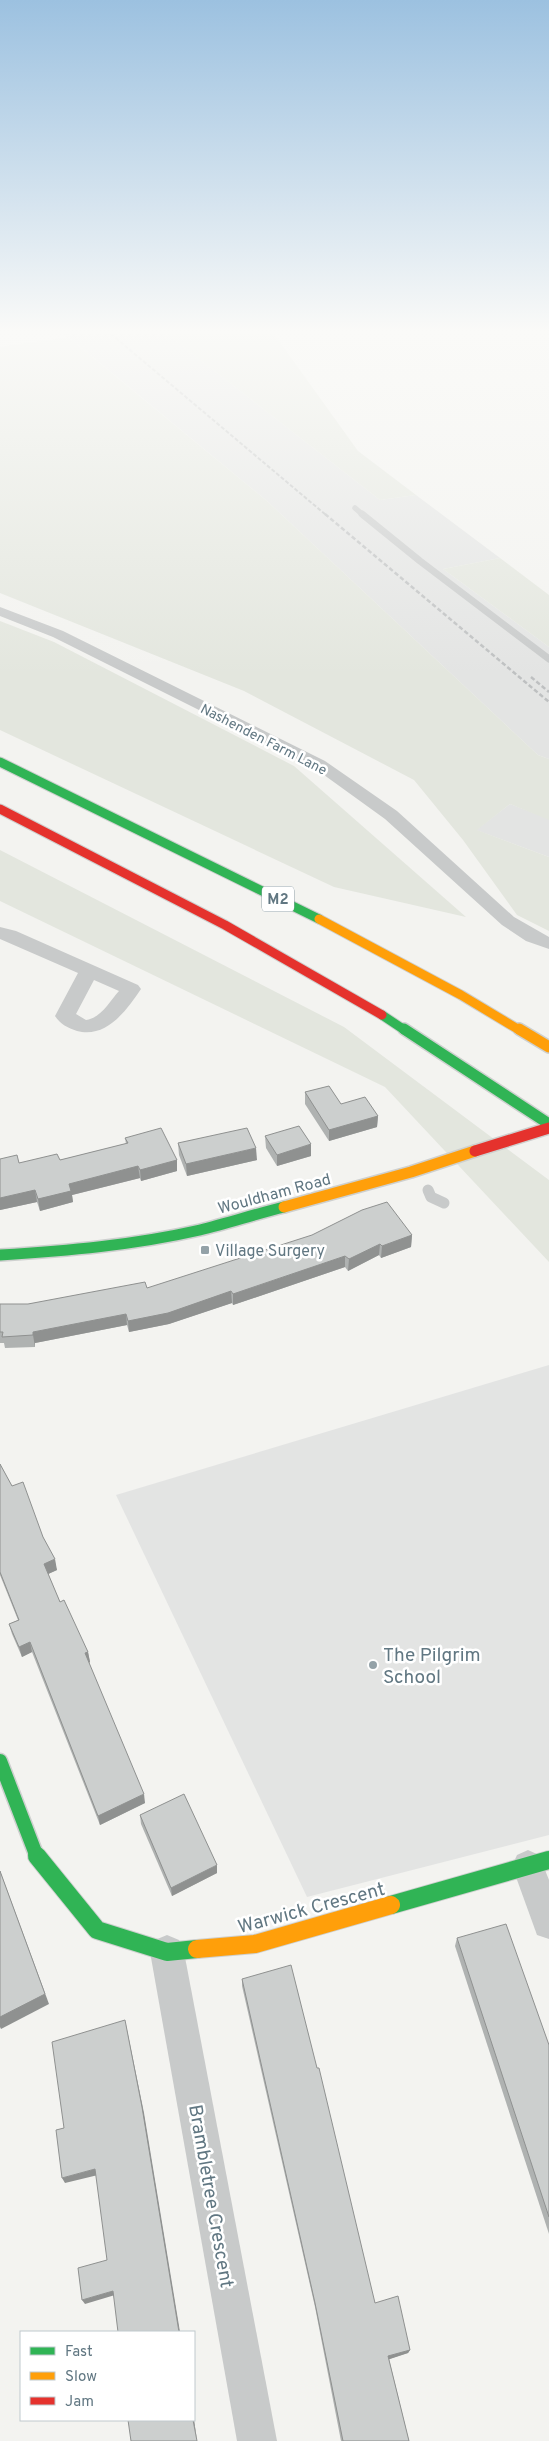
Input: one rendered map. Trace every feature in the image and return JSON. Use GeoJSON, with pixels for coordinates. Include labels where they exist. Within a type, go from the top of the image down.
{"type":"FeatureCollection","features":[{"type":"Feature","properties":{"kind":"main road","name":"M2"},"geometry":{"type":"LineString","coordinates":[[0,762],[302,910],[461,995],[549,1047]]}},
{"type":"Feature","properties":{"kind":"main road"},"geometry":{"type":"LineString","coordinates":[[0,809],[247,937],[357,999],[487,1082],[549,1126]]}},
{"type":"Feature","properties":{"kind":"main road","name":"Wouldham Road"},"geometry":{"type":"LineString","coordinates":[[0,1255],[59,1252],[118,1245],[199,1230],[411,1172],[549,1126]]}},
{"type":"Feature","properties":{"kind":"main road","name":"Warwick Crescent"},"geometry":{"type":"LineString","coordinates":[[0,1761],[37,1857],[97,1930],[167,1952],[255,1944],[538,1863]]}},
{"type":"Feature","properties":{"kind":"street","name":"Nashenden Farm Lane"},"geometry":{"type":"LineString","coordinates":[[0,611],[58,634],[319,764],[391,816],[508,921],[533,937],[549,943]]}},
{"type":"Feature","properties":{"kind":"street"},"geometry":{"type":"LineString","coordinates":[[0,933],[9,935],[89,970]]}},
{"type":"Feature","properties":{"kind":"street"},"geometry":{"type":"LineString","coordinates":[[538,1863],[549,1923]]}},
{"type":"Feature","properties":{"kind":"street","name":"Brambletree Crescent"},"geometry":{"type":"LineString","coordinates":[[167,1952],[257,2441]]}},
{"type":"Feature","properties":{"kind":"lane"},"geometry":{"type":"LineString","coordinates":[[355,508],[420,561],[549,659]]}},
{"type":"Feature","properties":{"kind":"lane"},"geometry":{"type":"LineString","coordinates":[[428,1190],[431,1197],[444,1203]]}},
{"type":"Feature","properties":{"kind":"shaded area"},"geometry":{"type":"Polygon","coordinates":[[[0,448],[203,448],[267,501],[538,755],[549,759],[549,820],[510,804],[477,830],[549,857],[549,931],[517,915],[463,840],[414,780],[244,691],[0,593],[0,448]]]}},
{"type":"Feature","properties":{"kind":"shaded area"},"geometry":{"type":"Polygon","coordinates":[[[203,448],[313,448],[380,500],[416,495],[500,558],[443,569],[549,647],[549,759],[538,755],[267,501],[203,448]]]}},
{"type":"Feature","properties":{"kind":"shaded area"},"geometry":{"type":"Polygon","coordinates":[[[313,448],[356,448],[416,495],[380,500],[313,448]]]}},
{"type":"Feature","properties":{"kind":"shaded area"},"geometry":{"type":"Polygon","coordinates":[[[500,558],[549,595],[549,647],[443,569],[500,558]]]}},
{"type":"Feature","properties":{"kind":"shaded area"},"geometry":{"type":"Polygon","coordinates":[[[0,621],[54,642],[294,766],[466,917],[334,887],[0,730],[0,621]]]}},
{"type":"Feature","properties":{"kind":"shaded area"},"geometry":{"type":"Polygon","coordinates":[[[510,804],[549,819],[549,857],[476,830],[510,804]]]}},
{"type":"Feature","properties":{"kind":"shaded area"},"geometry":{"type":"Polygon","coordinates":[[[0,850],[344,1027],[549,1180],[549,1262],[385,1087],[0,901],[0,850]]]}},
{"type":"Feature","properties":{"kind":"shaded area","name":"The Pilgrim School"},"geometry":{"type":"Polygon","coordinates":[[[549,1365],[549,1835],[307,1897],[116,1495],[549,1365]]]}},
{"type":"Feature","properties":{"kind":"building"},"geometry":{"type":"Polygon","coordinates":[[[329,1086],[341,1104],[365,1097],[378,1116],[329,1130],[305,1092],[329,1086]]]}},
{"type":"Feature","properties":{"kind":"building"},"geometry":{"type":"Polygon","coordinates":[[[299,1126],[311,1144],[277,1155],[265,1136],[299,1126]]]}},
{"type":"Feature","properties":{"kind":"building"},"geometry":{"type":"Polygon","coordinates":[[[161,1128],[177,1160],[140,1170],[138,1166],[69,1184],[71,1191],[38,1199],[35,1190],[0,1198],[0,1159],[17,1155],[19,1163],[57,1154],[60,1160],[128,1143],[125,1138],[161,1128]]]}},
{"type":"Feature","properties":{"kind":"building"},"geometry":{"type":"Polygon","coordinates":[[[247,1128],[256,1148],[186,1164],[178,1143],[247,1128]]]}},
{"type":"Feature","properties":{"kind":"building"},"geometry":{"type":"Polygon","coordinates":[[[387,1202],[412,1235],[382,1246],[380,1244],[349,1259],[345,1256],[233,1294],[231,1291],[168,1313],[128,1321],[126,1314],[33,1332],[33,1335],[2,1337],[3,1332],[0,1332],[0,1304],[28,1304],[145,1282],[147,1288],[312,1235],[362,1210],[387,1202]]]}},
{"type":"Feature","properties":{"kind":"building"},"geometry":{"type":"Polygon","coordinates":[[[0,1464],[12,1486],[23,1482],[43,1537],[55,1559],[44,1564],[60,1602],[64,1600],[88,1652],[85,1653],[144,1794],[98,1816],[30,1642],[19,1647],[9,1624],[19,1620],[0,1572],[0,1464]]]}},
{"type":"Feature","properties":{"kind":"building"},"geometry":{"type":"Polygon","coordinates":[[[184,1794],[217,1865],[171,1888],[140,1815],[184,1794]]]}},
{"type":"Feature","properties":{"kind":"building"},"geometry":{"type":"Polygon","coordinates":[[[0,1871],[45,1994],[0,2017],[0,1871]]]}},
{"type":"Feature","properties":{"kind":"building"},"geometry":{"type":"Polygon","coordinates":[[[506,1924],[549,2045],[549,2217],[457,1938],[506,1924]]]}},
{"type":"Feature","properties":{"kind":"building"},"geometry":{"type":"Polygon","coordinates":[[[291,1965],[317,2068],[319,2068],[375,2303],[398,2296],[410,2350],[388,2356],[409,2441],[343,2441],[315,2303],[242,1979],[291,1965]]]}},
{"type":"Feature","properties":{"kind":"building"},"geometry":{"type":"Polygon","coordinates":[[[125,2020],[142,2107],[179,2331],[118,2331],[113,2291],[82,2300],[78,2268],[107,2260],[95,2169],[62,2178],[56,2130],[64,2128],[52,2042],[125,2020]]]}},
{"type":"Feature","properties":{"kind":"building"},"geometry":{"type":"Polygon","coordinates":[[[128,2421],[193,2421],[197,2441],[131,2441],[128,2421]]]}},
{"type":"Feature","properties":{"kind":"railway"},"geometry":{"type":"LineString","coordinates":[[246,448],[326,515]]}},
{"type":"Feature","properties":{"kind":"railway"},"geometry":{"type":"LineString","coordinates":[[325,514],[549,702]]}},
{"type":"Feature","properties":{"kind":"railway"},"geometry":{"type":"LineString","coordinates":[[531,677],[549,692]]}},
{"type":"Feature","properties":{"kind":"traffic: fast"},"geometry":{"type":"LineString","coordinates":[[0,762],[319,919]]}},
{"type":"Feature","properties":{"kind":"traffic: fast"},"geometry":{"type":"LineString","coordinates":[[382,1015],[549,1124]]}},
{"type":"Feature","properties":{"kind":"traffic: fast"},"geometry":{"type":"LineString","coordinates":[[0,1255],[75,1250],[150,1240],[200,1230],[284,1207]]}},
{"type":"Feature","properties":{"kind":"traffic: fast"},"geometry":{"type":"LineString","coordinates":[[0,1761],[37,1857],[97,1930],[167,1952],[197,1949]]}},
{"type":"Feature","properties":{"kind":"traffic: fast"},"geometry":{"type":"LineString","coordinates":[[391,1905],[549,1860]]}},
{"type":"Feature","properties":{"kind":"traffic: slow"},"geometry":{"type":"LineString","coordinates":[[319,919],[461,995],[549,1047]]}},
{"type":"Feature","properties":{"kind":"traffic: slow"},"geometry":{"type":"LineString","coordinates":[[284,1207],[411,1172],[475,1151]]}},
{"type":"Feature","properties":{"kind":"traffic: slow"},"geometry":{"type":"LineString","coordinates":[[197,1949],[255,1944],[391,1905]]}},
{"type":"Feature","properties":{"kind":"traffic: jam"},"geometry":{"type":"LineString","coordinates":[[0,809],[225,925],[382,1015]]}},
{"type":"Feature","properties":{"kind":"traffic: jam"},"geometry":{"type":"LineString","coordinates":[[475,1151],[549,1128]]}},
{"type":"Feature","properties":{"kind":"place","name":"Village Surgery"},"geometry":{"type":"Point","coordinates":[205,1250]}},
{"type":"Feature","properties":{"kind":"place","name":"The Pilgrim School"},"geometry":{"type":"Point","coordinates":[373,1665]}}]}
